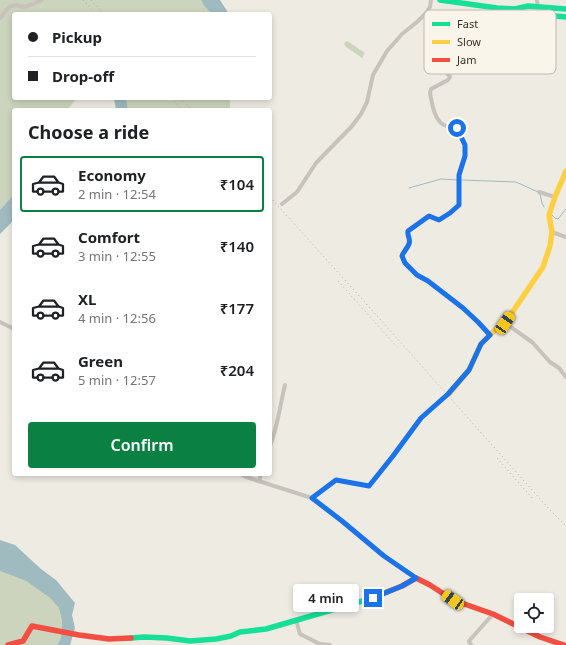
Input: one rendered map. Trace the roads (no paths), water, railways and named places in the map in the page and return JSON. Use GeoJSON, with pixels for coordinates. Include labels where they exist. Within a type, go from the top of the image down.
{"type":"FeatureCollection","features":[{"type":"Feature","properties":{"kind":"main road"},"geometry":{"type":"LineString","coordinates":[[440,0],[497,8],[515,9],[528,6],[566,9]]}},
{"type":"Feature","properties":{"kind":"main road"},"geometry":{"type":"LineString","coordinates":[[556,16],[566,17]]}},
{"type":"Feature","properties":{"kind":"main road"},"geometry":{"type":"LineString","coordinates":[[448,394],[469,370],[481,344],[494,331],[505,323],[543,267],[550,246],[552,232],[549,215],[566,171]]}},
{"type":"Feature","properties":{"kind":"main road"},"geometry":{"type":"LineString","coordinates":[[8,645],[23,641],[32,626],[109,639],[167,638],[190,641],[216,639],[231,636],[240,632],[266,629],[373,598],[402,586],[416,578],[453,600],[493,614],[540,637],[564,645]]}},
{"type":"Feature","properties":{"kind":"street"},"geometry":{"type":"LineString","coordinates":[[0,18],[9,7],[16,5],[22,7],[42,0]]}},
{"type":"Feature","properties":{"kind":"street"},"geometry":{"type":"LineString","coordinates":[[428,10],[431,0]]}},
{"type":"Feature","properties":{"kind":"street"},"geometry":{"type":"LineString","coordinates":[[537,0],[538,7]]}},
{"type":"Feature","properties":{"kind":"street"},"geometry":{"type":"LineString","coordinates":[[282,204],[297,192],[316,163],[352,126],[361,114],[367,102],[373,75],[387,51],[402,34],[424,15]]}},
{"type":"Feature","properties":{"kind":"street"},"geometry":{"type":"LineString","coordinates":[[448,74],[450,77],[448,80],[431,89],[430,93],[437,118],[443,124],[457,128],[465,145],[465,156],[459,177],[459,205],[444,218],[439,220],[429,216],[408,231],[407,234],[410,242],[402,256],[405,263],[417,275],[428,281],[463,308],[490,335]]}},
{"type":"Feature","properties":{"kind":"street"},"geometry":{"type":"LineString","coordinates":[[539,192],[555,197]]}},
{"type":"Feature","properties":{"kind":"street"},"geometry":{"type":"LineString","coordinates":[[552,232],[566,237]]}},
{"type":"Feature","properties":{"kind":"street"},"geometry":{"type":"LineString","coordinates":[[0,322],[12,329]]}},
{"type":"Feature","properties":{"kind":"street"},"geometry":{"type":"LineString","coordinates":[[505,323],[532,342],[550,362],[559,368],[566,377]]}},
{"type":"Feature","properties":{"kind":"street"},"geometry":{"type":"LineString","coordinates":[[272,440],[277,424],[285,385]]}},
{"type":"Feature","properties":{"kind":"street"},"geometry":{"type":"LineString","coordinates":[[312,498],[336,480],[369,486],[421,418],[448,394]]}},
{"type":"Feature","properties":{"kind":"street"},"geometry":{"type":"LineString","coordinates":[[244,476],[312,498],[384,556],[416,578]]}},
{"type":"Feature","properties":{"kind":"street"},"geometry":{"type":"LineString","coordinates":[[259,481],[260,476]]}},
{"type":"Feature","properties":{"kind":"street"},"geometry":{"type":"LineString","coordinates":[[471,645],[469,641],[493,614]]}},
{"type":"Feature","properties":{"kind":"street"},"geometry":{"type":"LineString","coordinates":[[296,620],[300,634],[320,644],[330,645]]}},
{"type":"Feature","properties":{"kind":"water"},"geometry":{"type":"Polygon","coordinates":[[[201,0],[220,0],[228,12],[210,12],[201,0]]]}},
{"type":"Feature","properties":{"kind":"water"},"geometry":{"type":"Polygon","coordinates":[[[114,100],[126,100],[128,108],[116,108],[114,100]]]}},
{"type":"Feature","properties":{"kind":"water"},"geometry":{"type":"Polygon","coordinates":[[[12,196],[12,222],[0,234],[0,210],[12,196]]]}},
{"type":"Feature","properties":{"kind":"water"},"geometry":{"type":"Polygon","coordinates":[[[0,540],[15,545],[41,569],[56,580],[75,603],[72,615],[75,628],[70,645],[57,645],[61,638],[62,621],[59,608],[50,598],[26,581],[0,571],[0,540]]]}},
{"type":"Feature","properties":{"kind":"waterway"},"geometry":{"type":"LineString","coordinates":[[409,188],[441,179],[458,180]]}},
{"type":"Feature","properties":{"kind":"waterway"},"geometry":{"type":"LineString","coordinates":[[462,180],[516,182],[538,192]]}},
{"type":"Feature","properties":{"kind":"waterway"},"geometry":{"type":"LineString","coordinates":[[540,194],[544,207]]}},
{"type":"Feature","properties":{"kind":"waterway"},"geometry":{"type":"LineString","coordinates":[[551,214],[558,219],[566,209]]}},
{"type":"Feature","properties":{"kind":"railway"},"geometry":{"type":"LineString","coordinates":[[83,0],[93,11]]}},
{"type":"Feature","properties":{"kind":"railway"},"geometry":{"type":"LineString","coordinates":[[91,0],[102,12]]}},
{"type":"Feature","properties":{"kind":"railway"},"geometry":{"type":"LineString","coordinates":[[174,100],[181,108]]}},
{"type":"Feature","properties":{"kind":"railway"},"geometry":{"type":"LineString","coordinates":[[183,100],[189,108]]}},
{"type":"Feature","properties":{"kind":"railway"},"geometry":{"type":"LineString","coordinates":[[272,199],[566,526]]}},
{"type":"Feature","properties":{"kind":"railway"},"geometry":{"type":"LineString","coordinates":[[338,281],[397,347]]}},
{"type":"Feature","properties":{"kind":"railway"},"geometry":{"type":"LineString","coordinates":[[497,458],[533,499]]}}]}
